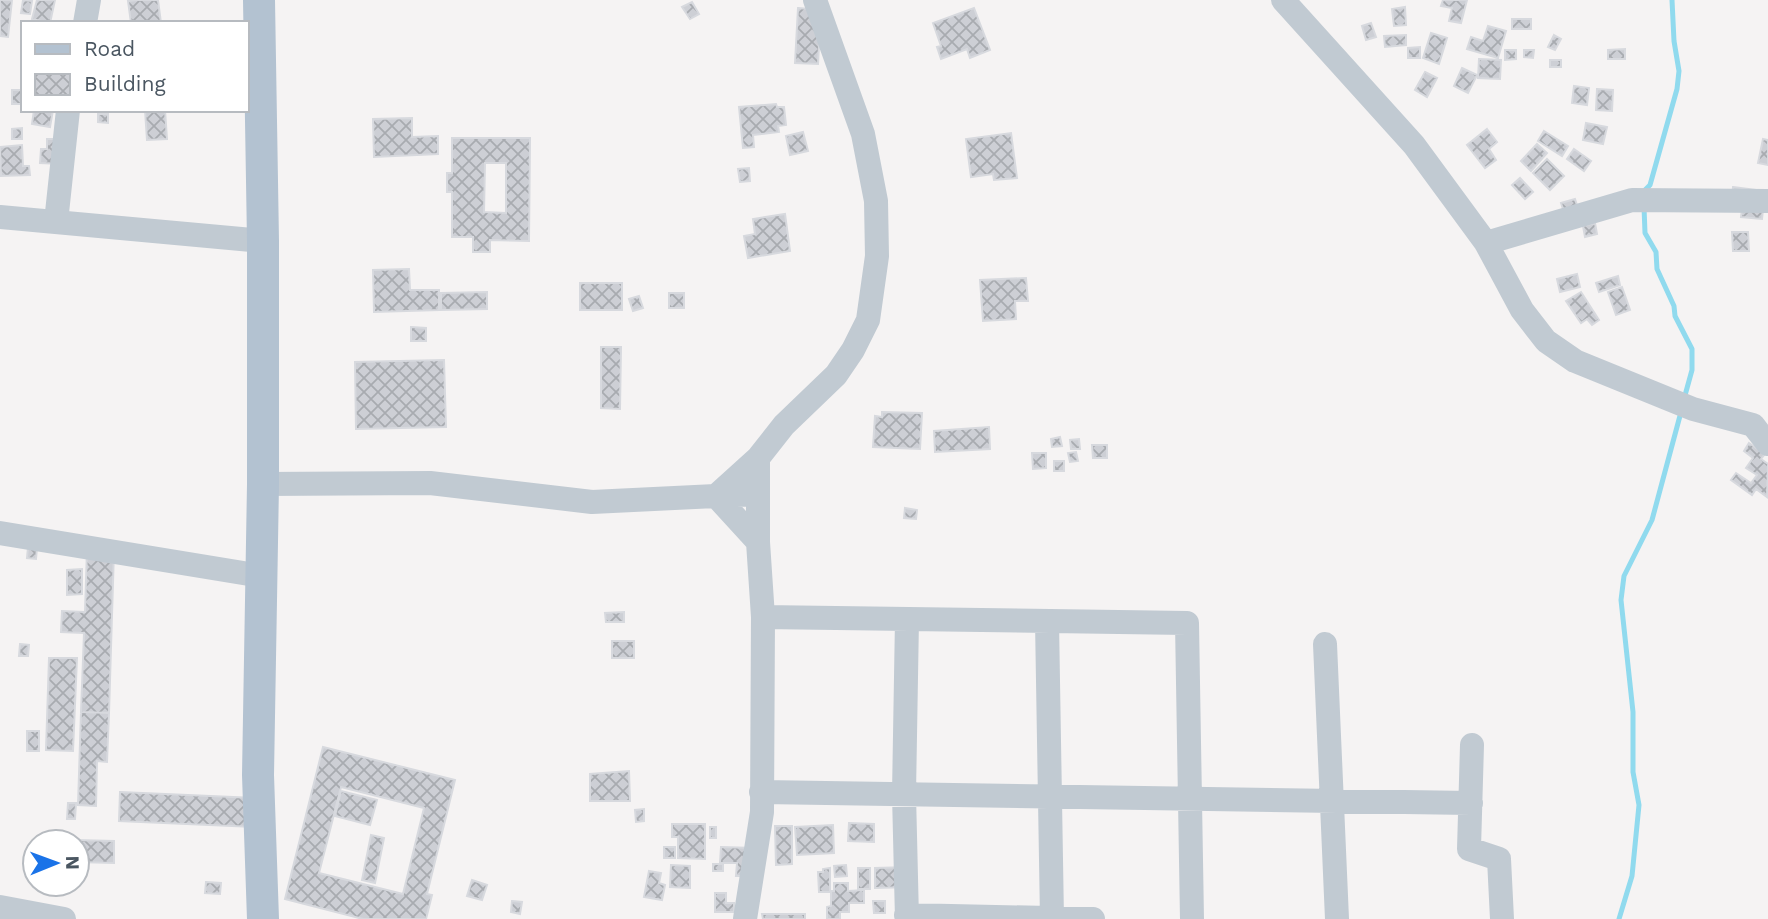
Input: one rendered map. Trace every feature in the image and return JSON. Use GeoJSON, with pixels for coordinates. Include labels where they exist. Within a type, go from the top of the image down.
{"type":"FeatureCollection","features":[{"type":"Feature","properties":{"kind":"main road"},"geometry":{"type":"LineString","coordinates":[[259,0],[264,241],[258,775],[263,919]]}},
{"type":"Feature","properties":{"kind":"street"},"geometry":{"type":"LineString","coordinates":[[85,21],[89,0]]}},
{"type":"Feature","properties":{"kind":"street"},"geometry":{"type":"LineString","coordinates":[[716,496],[758,458],[784,425],[836,375],[853,350],[868,320],[877,256],[876,201],[863,134],[816,0]]}},
{"type":"Feature","properties":{"kind":"street"},"geometry":{"type":"LineString","coordinates":[[1283,0],[1414,145],[1486,243],[1522,310],[1546,341],[1576,361],[1684,405],[1763,432]]}},
{"type":"Feature","properties":{"kind":"street"},"geometry":{"type":"LineString","coordinates":[[56,222],[68,112]]}},
{"type":"Feature","properties":{"kind":"street"},"geometry":{"type":"LineString","coordinates":[[1486,243],[1642,200],[1768,201]]}},
{"type":"Feature","properties":{"kind":"street"},"geometry":{"type":"LineString","coordinates":[[0,217],[264,241]]}},
{"type":"Feature","properties":{"kind":"street"},"geometry":{"type":"LineString","coordinates":[[744,919],[762,812],[763,617],[758,542],[758,458]]}},
{"type":"Feature","properties":{"kind":"street"},"geometry":{"type":"LineString","coordinates":[[263,484],[430,484],[592,502],[757,494]]}},
{"type":"Feature","properties":{"kind":"street"},"geometry":{"type":"LineString","coordinates":[[716,496],[758,542]]}},
{"type":"Feature","properties":{"kind":"street"},"geometry":{"type":"LineString","coordinates":[[0,533],[261,576]]}},
{"type":"Feature","properties":{"kind":"street"},"geometry":{"type":"LineString","coordinates":[[763,617],[1187,623],[1192,919]]}},
{"type":"Feature","properties":{"kind":"street"},"geometry":{"type":"LineString","coordinates":[[907,619],[904,794],[906,917],[1093,919]]}},
{"type":"Feature","properties":{"kind":"street"},"geometry":{"type":"LineString","coordinates":[[1047,621],[1052,919]]}},
{"type":"Feature","properties":{"kind":"street"},"geometry":{"type":"LineString","coordinates":[[1325,644],[1337,919]]}},
{"type":"Feature","properties":{"kind":"street"},"geometry":{"type":"LineString","coordinates":[[1472,746],[1469,849],[1499,859],[1502,919]]}},
{"type":"Feature","properties":{"kind":"street"},"geometry":{"type":"LineString","coordinates":[[761,792],[1471,803]]}},
{"type":"Feature","properties":{"kind":"street"},"geometry":{"type":"LineString","coordinates":[[0,907],[64,919]]}},
{"type":"Feature","properties":{"kind":"building"},"geometry":{"type":"Polygon","coordinates":[[[0,0],[12,0],[8,37],[0,36],[0,0]]]}},
{"type":"Feature","properties":{"kind":"building"},"geometry":{"type":"Polygon","coordinates":[[[23,0],[32,1],[30,14],[21,13],[23,0]]]}},
{"type":"Feature","properties":{"kind":"building"},"geometry":{"type":"Polygon","coordinates":[[[37,0],[55,0],[50,21],[32,19],[37,0]]]}},
{"type":"Feature","properties":{"kind":"building"},"geometry":{"type":"Polygon","coordinates":[[[158,0],[161,21],[131,21],[128,1],[158,0]]]}},
{"type":"Feature","properties":{"kind":"building"},"geometry":{"type":"Polygon","coordinates":[[[1443,0],[1467,0],[1461,23],[1449,21],[1452,8],[1441,6],[1443,0]]]}},
{"type":"Feature","properties":{"kind":"building"},"geometry":{"type":"Polygon","coordinates":[[[692,2],[699,14],[690,19],[682,7],[692,2]]]}},
{"type":"Feature","properties":{"kind":"building"},"geometry":{"type":"Polygon","coordinates":[[[1405,7],[1406,25],[1394,26],[1392,9],[1405,7]]]}},
{"type":"Feature","properties":{"kind":"building"},"geometry":{"type":"Polygon","coordinates":[[[798,8],[821,10],[818,64],[795,63],[798,8]]]}},
{"type":"Feature","properties":{"kind":"building"},"geometry":{"type":"Polygon","coordinates":[[[974,8],[990,50],[970,58],[967,49],[941,59],[937,47],[941,46],[933,23],[974,8]]]}},
{"type":"Feature","properties":{"kind":"building"},"geometry":{"type":"Polygon","coordinates":[[[1512,19],[1531,19],[1531,29],[1512,29],[1512,19]]]}},
{"type":"Feature","properties":{"kind":"building"},"geometry":{"type":"Polygon","coordinates":[[[1371,23],[1376,37],[1366,40],[1362,26],[1371,23]]]}},
{"type":"Feature","properties":{"kind":"building"},"geometry":{"type":"Polygon","coordinates":[[[1488,26],[1506,31],[1498,58],[1467,49],[1471,37],[1483,41],[1488,26]]]}},
{"type":"Feature","properties":{"kind":"building"},"geometry":{"type":"Polygon","coordinates":[[[1431,33],[1447,38],[1439,64],[1423,58],[1431,33]]]}},
{"type":"Feature","properties":{"kind":"building"},"geometry":{"type":"Polygon","coordinates":[[[1406,35],[1406,45],[1385,47],[1384,36],[1406,35]]]}},
{"type":"Feature","properties":{"kind":"building"},"geometry":{"type":"Polygon","coordinates":[[[1554,35],[1561,39],[1555,50],[1548,47],[1554,35]]]}},
{"type":"Feature","properties":{"kind":"building"},"geometry":{"type":"Polygon","coordinates":[[[1420,47],[1420,58],[1408,58],[1408,48],[1420,47]]]}},
{"type":"Feature","properties":{"kind":"building"},"geometry":{"type":"Polygon","coordinates":[[[1625,49],[1625,59],[1608,59],[1608,50],[1625,49]]]}},
{"type":"Feature","properties":{"kind":"building"},"geometry":{"type":"Polygon","coordinates":[[[1505,50],[1516,50],[1516,59],[1505,60],[1505,50]]]}},
{"type":"Feature","properties":{"kind":"building"},"geometry":{"type":"Polygon","coordinates":[[[1524,50],[1534,50],[1533,58],[1524,57],[1524,50]]]}},
{"type":"Feature","properties":{"kind":"building"},"geometry":{"type":"Polygon","coordinates":[[[1479,59],[1501,60],[1500,79],[1478,78],[1479,59]]]}},
{"type":"Feature","properties":{"kind":"building"},"geometry":{"type":"Polygon","coordinates":[[[1550,60],[1561,60],[1561,67],[1550,67],[1550,60]]]}},
{"type":"Feature","properties":{"kind":"building"},"geometry":{"type":"Polygon","coordinates":[[[1462,68],[1477,75],[1468,93],[1454,86],[1462,68]]]}},
{"type":"Feature","properties":{"kind":"building"},"geometry":{"type":"Polygon","coordinates":[[[1425,72],[1437,78],[1427,97],[1415,90],[1425,72]]]}},
{"type":"Feature","properties":{"kind":"building"},"geometry":{"type":"Polygon","coordinates":[[[1574,86],[1589,88],[1587,105],[1572,103],[1574,86]]]}},
{"type":"Feature","properties":{"kind":"building"},"geometry":{"type":"Polygon","coordinates":[[[1597,89],[1613,90],[1612,111],[1596,110],[1597,89]]]}},
{"type":"Feature","properties":{"kind":"building"},"geometry":{"type":"Polygon","coordinates":[[[12,90],[21,90],[21,104],[12,104],[12,90]]]}},
{"type":"Feature","properties":{"kind":"building"},"geometry":{"type":"Polygon","coordinates":[[[776,104],[777,107],[784,107],[786,125],[778,126],[779,132],[753,135],[754,147],[743,148],[739,107],[776,104]]]}},
{"type":"Feature","properties":{"kind":"building"},"geometry":{"type":"Polygon","coordinates":[[[34,112],[53,112],[50,127],[32,124],[34,112]]]}},
{"type":"Feature","properties":{"kind":"building"},"geometry":{"type":"Polygon","coordinates":[[[145,112],[165,112],[167,139],[147,140],[145,112]]]}},
{"type":"Feature","properties":{"kind":"building"},"geometry":{"type":"Polygon","coordinates":[[[98,114],[108,114],[108,123],[98,122],[98,114]]]}},
{"type":"Feature","properties":{"kind":"building"},"geometry":{"type":"Polygon","coordinates":[[[412,118],[412,137],[438,136],[438,154],[374,157],[373,119],[412,118]]]}},
{"type":"Feature","properties":{"kind":"building"},"geometry":{"type":"Polygon","coordinates":[[[1586,123],[1607,127],[1603,144],[1583,140],[1586,123]]]}},
{"type":"Feature","properties":{"kind":"building"},"geometry":{"type":"Polygon","coordinates":[[[22,128],[22,139],[12,139],[12,129],[22,128]]]}},
{"type":"Feature","properties":{"kind":"building"},"geometry":{"type":"Polygon","coordinates":[[[1487,129],[1497,142],[1489,149],[1496,160],[1485,168],[1467,145],[1487,129]]]}},
{"type":"Feature","properties":{"kind":"building"},"geometry":{"type":"Polygon","coordinates":[[[1544,131],[1568,146],[1562,156],[1538,141],[1544,131]]]}},
{"type":"Feature","properties":{"kind":"building"},"geometry":{"type":"Polygon","coordinates":[[[803,132],[808,151],[790,155],[786,136],[803,132]]]}},
{"type":"Feature","properties":{"kind":"building"},"geometry":{"type":"Polygon","coordinates":[[[1011,133],[1017,178],[994,180],[993,174],[971,177],[966,139],[1011,133]]]}},
{"type":"Feature","properties":{"kind":"building"},"geometry":{"type":"Polygon","coordinates":[[[452,138],[530,138],[529,241],[490,240],[490,252],[473,252],[473,237],[452,237],[452,192],[447,192],[447,173],[452,173],[452,138]],[[485,163],[484,212],[506,213],[506,163],[485,163]]]}},
{"type":"Feature","properties":{"kind":"building"},"geometry":{"type":"Polygon","coordinates":[[[47,139],[61,139],[61,164],[40,163],[41,149],[47,149],[47,139]]]}},
{"type":"Feature","properties":{"kind":"building"},"geometry":{"type":"Polygon","coordinates":[[[1763,139],[1768,140],[1768,165],[1758,163],[1763,139]]]}},
{"type":"Feature","properties":{"kind":"building"},"geometry":{"type":"Polygon","coordinates":[[[1537,144],[1547,153],[1531,171],[1521,161],[1537,144]]]}},
{"type":"Feature","properties":{"kind":"building"},"geometry":{"type":"Polygon","coordinates":[[[22,145],[23,166],[29,166],[30,175],[1,176],[0,147],[22,145]]]}},
{"type":"Feature","properties":{"kind":"building"},"geometry":{"type":"Polygon","coordinates":[[[1574,149],[1591,161],[1584,171],[1567,159],[1574,149]]]}},
{"type":"Feature","properties":{"kind":"building"},"geometry":{"type":"Polygon","coordinates":[[[1547,159],[1564,176],[1550,190],[1533,173],[1547,159]]]}},
{"type":"Feature","properties":{"kind":"building"},"geometry":{"type":"Polygon","coordinates":[[[749,168],[750,181],[740,182],[738,169],[749,168]]]}},
{"type":"Feature","properties":{"kind":"building"},"geometry":{"type":"Polygon","coordinates":[[[1520,178],[1533,192],[1525,199],[1512,185],[1520,178]]]}},
{"type":"Feature","properties":{"kind":"building"},"geometry":{"type":"Polygon","coordinates":[[[1733,187],[1765,191],[1762,219],[1741,217],[1743,201],[1732,200],[1733,187]]]}},
{"type":"Feature","properties":{"kind":"building"},"geometry":{"type":"Polygon","coordinates":[[[1575,199],[1582,221],[1568,225],[1561,203],[1575,199]]]}},
{"type":"Feature","properties":{"kind":"building"},"geometry":{"type":"Polygon","coordinates":[[[785,214],[790,251],[748,258],[744,236],[755,234],[753,219],[785,214]]]}},
{"type":"Feature","properties":{"kind":"building"},"geometry":{"type":"Polygon","coordinates":[[[1595,223],[1597,234],[1585,237],[1583,226],[1595,223]]]}},
{"type":"Feature","properties":{"kind":"building"},"geometry":{"type":"Polygon","coordinates":[[[1732,232],[1748,232],[1749,251],[1733,251],[1732,232]]]}},
{"type":"Feature","properties":{"kind":"building"},"geometry":{"type":"Polygon","coordinates":[[[409,269],[410,290],[439,290],[439,310],[374,312],[373,270],[409,269]]]}},
{"type":"Feature","properties":{"kind":"building"},"geometry":{"type":"Polygon","coordinates":[[[1577,274],[1580,287],[1560,292],[1557,279],[1577,274]]]}},
{"type":"Feature","properties":{"kind":"building"},"geometry":{"type":"Polygon","coordinates":[[[1618,276],[1620,285],[1599,292],[1596,283],[1618,276]]]}},
{"type":"Feature","properties":{"kind":"building"},"geometry":{"type":"Polygon","coordinates":[[[1026,278],[1028,301],[1015,301],[1016,319],[983,321],[980,280],[1026,278]]]}},
{"type":"Feature","properties":{"kind":"building"},"geometry":{"type":"Polygon","coordinates":[[[580,283],[622,283],[622,310],[580,310],[580,283]]]}},
{"type":"Feature","properties":{"kind":"building"},"geometry":{"type":"Polygon","coordinates":[[[1622,287],[1630,310],[1616,315],[1608,292],[1622,287]]]}},
{"type":"Feature","properties":{"kind":"building"},"geometry":{"type":"Polygon","coordinates":[[[487,292],[487,309],[441,310],[441,293],[487,292]]]}},
{"type":"Feature","properties":{"kind":"building"},"geometry":{"type":"Polygon","coordinates":[[[1581,292],[1599,320],[1592,325],[1587,319],[1581,323],[1566,301],[1581,292]]]}},
{"type":"Feature","properties":{"kind":"building"},"geometry":{"type":"Polygon","coordinates":[[[669,293],[684,293],[684,308],[669,308],[669,293]]]}},
{"type":"Feature","properties":{"kind":"building"},"geometry":{"type":"Polygon","coordinates":[[[639,296],[643,308],[633,311],[629,299],[639,296]]]}},
{"type":"Feature","properties":{"kind":"building"},"geometry":{"type":"Polygon","coordinates":[[[411,327],[426,328],[426,341],[411,341],[411,327]]]}},
{"type":"Feature","properties":{"kind":"building"},"geometry":{"type":"Polygon","coordinates":[[[601,347],[621,347],[620,409],[601,408],[601,347]]]}},
{"type":"Feature","properties":{"kind":"building"},"geometry":{"type":"Polygon","coordinates":[[[444,360],[446,427],[356,429],[355,362],[444,360]]]}},
{"type":"Feature","properties":{"kind":"building"},"geometry":{"type":"Polygon","coordinates":[[[882,412],[922,413],[920,449],[873,447],[875,416],[882,417],[882,412]]]}},
{"type":"Feature","properties":{"kind":"building"},"geometry":{"type":"Polygon","coordinates":[[[989,427],[990,449],[935,452],[934,431],[989,427]]]}},
{"type":"Feature","properties":{"kind":"building"},"geometry":{"type":"Polygon","coordinates":[[[1060,437],[1062,446],[1052,447],[1051,439],[1060,437]]]}},
{"type":"Feature","properties":{"kind":"building"},"geometry":{"type":"Polygon","coordinates":[[[1079,439],[1080,449],[1071,449],[1070,440],[1079,439]]]}},
{"type":"Feature","properties":{"kind":"building"},"geometry":{"type":"Polygon","coordinates":[[[1749,443],[1765,454],[1761,459],[1768,464],[1767,497],[1756,489],[1752,495],[1731,480],[1736,473],[1751,483],[1757,475],[1746,468],[1753,458],[1744,451],[1749,443]]]}},
{"type":"Feature","properties":{"kind":"building"},"geometry":{"type":"Polygon","coordinates":[[[1092,445],[1107,445],[1107,458],[1093,458],[1092,445]]]}},
{"type":"Feature","properties":{"kind":"building"},"geometry":{"type":"Polygon","coordinates":[[[1076,452],[1078,461],[1070,462],[1068,453],[1076,452]]]}},
{"type":"Feature","properties":{"kind":"building"},"geometry":{"type":"Polygon","coordinates":[[[1032,453],[1046,453],[1046,468],[1033,469],[1032,453]]]}},
{"type":"Feature","properties":{"kind":"building"},"geometry":{"type":"Polygon","coordinates":[[[1054,461],[1064,461],[1064,471],[1054,471],[1054,461]]]}},
{"type":"Feature","properties":{"kind":"building"},"geometry":{"type":"Polygon","coordinates":[[[905,508],[917,510],[916,519],[904,518],[905,508]]]}},
{"type":"Feature","properties":{"kind":"building"},"geometry":{"type":"Polygon","coordinates":[[[28,547],[37,548],[36,559],[27,558],[28,547]]]}},
{"type":"Feature","properties":{"kind":"building"},"geometry":{"type":"Polygon","coordinates":[[[87,549],[114,550],[109,713],[81,712],[84,633],[61,632],[62,611],[85,612],[87,549]]]}},
{"type":"Feature","properties":{"kind":"building"},"geometry":{"type":"Polygon","coordinates":[[[82,569],[82,594],[67,595],[67,570],[82,569]]]}},
{"type":"Feature","properties":{"kind":"building"},"geometry":{"type":"Polygon","coordinates":[[[624,612],[624,622],[606,622],[605,613],[624,612]]]}},
{"type":"Feature","properties":{"kind":"building"},"geometry":{"type":"Polygon","coordinates":[[[612,641],[634,641],[634,658],[612,658],[612,641]]]}},
{"type":"Feature","properties":{"kind":"building"},"geometry":{"type":"Polygon","coordinates":[[[20,644],[29,645],[28,656],[19,656],[20,644]]]}},
{"type":"Feature","properties":{"kind":"building"},"geometry":{"type":"Polygon","coordinates":[[[49,658],[77,658],[73,751],[46,750],[49,658]]]}},
{"type":"Feature","properties":{"kind":"building"},"geometry":{"type":"Polygon","coordinates":[[[81,712],[109,713],[107,762],[97,761],[96,806],[78,805],[81,712]]]}},
{"type":"Feature","properties":{"kind":"building"},"geometry":{"type":"Polygon","coordinates":[[[27,731],[39,731],[39,751],[27,751],[27,731]]]}},
{"type":"Feature","properties":{"kind":"building"},"geometry":{"type":"Polygon","coordinates":[[[323,747],[455,780],[427,894],[432,895],[426,919],[363,919],[285,899],[323,747]],[[341,787],[319,873],[403,894],[424,808],[341,787]]]}},
{"type":"Feature","properties":{"kind":"building"},"geometry":{"type":"Polygon","coordinates":[[[629,771],[630,801],[590,801],[590,774],[629,771]]]}},
{"type":"Feature","properties":{"kind":"building"},"geometry":{"type":"Polygon","coordinates":[[[341,791],[377,800],[370,825],[335,816],[341,791]]]}},
{"type":"Feature","properties":{"kind":"building"},"geometry":{"type":"Polygon","coordinates":[[[120,792],[255,798],[254,827],[119,821],[120,792]]]}},
{"type":"Feature","properties":{"kind":"building"},"geometry":{"type":"Polygon","coordinates":[[[68,803],[76,803],[75,819],[67,819],[68,803]]]}},
{"type":"Feature","properties":{"kind":"building"},"geometry":{"type":"Polygon","coordinates":[[[644,809],[644,821],[636,822],[635,810],[644,809]]]}},
{"type":"Feature","properties":{"kind":"building"},"geometry":{"type":"Polygon","coordinates":[[[849,823],[874,824],[874,842],[848,841],[849,823]]]}},
{"type":"Feature","properties":{"kind":"building"},"geometry":{"type":"Polygon","coordinates":[[[672,824],[705,824],[705,859],[678,858],[678,837],[672,837],[672,824]]]}},
{"type":"Feature","properties":{"kind":"building"},"geometry":{"type":"Polygon","coordinates":[[[833,825],[834,853],[797,855],[795,827],[833,825]]]}},
{"type":"Feature","properties":{"kind":"building"},"geometry":{"type":"Polygon","coordinates":[[[775,826],[792,826],[792,864],[776,865],[775,826]]]}},
{"type":"Feature","properties":{"kind":"building"},"geometry":{"type":"Polygon","coordinates":[[[710,827],[716,827],[716,838],[710,838],[710,827]]]}},
{"type":"Feature","properties":{"kind":"building"},"geometry":{"type":"Polygon","coordinates":[[[371,835],[384,838],[375,883],[362,880],[371,835]]]}},
{"type":"Feature","properties":{"kind":"building"},"geometry":{"type":"Polygon","coordinates":[[[91,840],[114,841],[114,863],[91,862],[91,840]]]}},
{"type":"Feature","properties":{"kind":"building"},"geometry":{"type":"Polygon","coordinates":[[[664,847],[675,847],[675,858],[664,858],[664,847]]]}},
{"type":"Feature","properties":{"kind":"building"},"geometry":{"type":"Polygon","coordinates":[[[721,847],[754,848],[754,876],[736,876],[737,863],[720,863],[721,847]]]}},
{"type":"Feature","properties":{"kind":"building"},"geometry":{"type":"Polygon","coordinates":[[[713,864],[723,864],[723,871],[713,871],[713,864]]]}},
{"type":"Feature","properties":{"kind":"building"},"geometry":{"type":"Polygon","coordinates":[[[671,865],[690,866],[690,888],[670,887],[671,865]]]}},
{"type":"Feature","properties":{"kind":"building"},"geometry":{"type":"Polygon","coordinates":[[[846,865],[847,876],[835,877],[834,866],[846,865]]]}},
{"type":"Feature","properties":{"kind":"building"},"geometry":{"type":"Polygon","coordinates":[[[910,867],[911,887],[875,888],[875,868],[910,867]]]}},
{"type":"Feature","properties":{"kind":"building"},"geometry":{"type":"Polygon","coordinates":[[[830,868],[830,892],[819,892],[818,872],[830,868]]]}},
{"type":"Feature","properties":{"kind":"building"},"geometry":{"type":"Polygon","coordinates":[[[858,868],[870,868],[870,889],[858,889],[858,868]]]}},
{"type":"Feature","properties":{"kind":"building"},"geometry":{"type":"Polygon","coordinates":[[[649,871],[661,873],[659,883],[665,885],[662,900],[644,897],[649,871]]]}},
{"type":"Feature","properties":{"kind":"building"},"geometry":{"type":"Polygon","coordinates":[[[472,880],[487,885],[482,900],[467,896],[472,880]]]}},
{"type":"Feature","properties":{"kind":"building"},"geometry":{"type":"Polygon","coordinates":[[[206,882],[221,883],[220,894],[205,893],[206,882]]]}},
{"type":"Feature","properties":{"kind":"building"},"geometry":{"type":"Polygon","coordinates":[[[834,883],[848,883],[848,891],[864,890],[864,903],[849,903],[849,912],[840,912],[840,919],[827,919],[827,907],[831,906],[834,883]]]}},
{"type":"Feature","properties":{"kind":"building"},"geometry":{"type":"Polygon","coordinates":[[[715,893],[726,893],[726,903],[734,903],[734,912],[715,912],[715,893]]]}},
{"type":"Feature","properties":{"kind":"building"},"geometry":{"type":"Polygon","coordinates":[[[512,901],[522,902],[520,914],[511,912],[512,901]]]}},
{"type":"Feature","properties":{"kind":"building"},"geometry":{"type":"Polygon","coordinates":[[[873,901],[885,901],[885,913],[874,913],[873,901]]]}},
{"type":"Feature","properties":{"kind":"building"},"geometry":{"type":"Polygon","coordinates":[[[762,914],[805,914],[805,919],[763,919],[762,914]]]}},
{"type":"Feature","properties":{"kind":"waterway"},"geometry":{"type":"LineString","coordinates":[[1644,191],[1650,185],[1677,89],[1679,71],[1672,0]]}},
{"type":"Feature","properties":{"kind":"waterway"},"geometry":{"type":"LineString","coordinates":[[1644,207],[1645,233],[1656,252],[1657,269],[1674,306],[1675,316],[1692,349],[1692,370],[1684,399]]}},
{"type":"Feature","properties":{"kind":"waterway"},"geometry":{"type":"LineString","coordinates":[[1619,919],[1632,876],[1639,805],[1633,772],[1633,712],[1621,600],[1624,576],[1652,520],[1681,412]]}}]}
